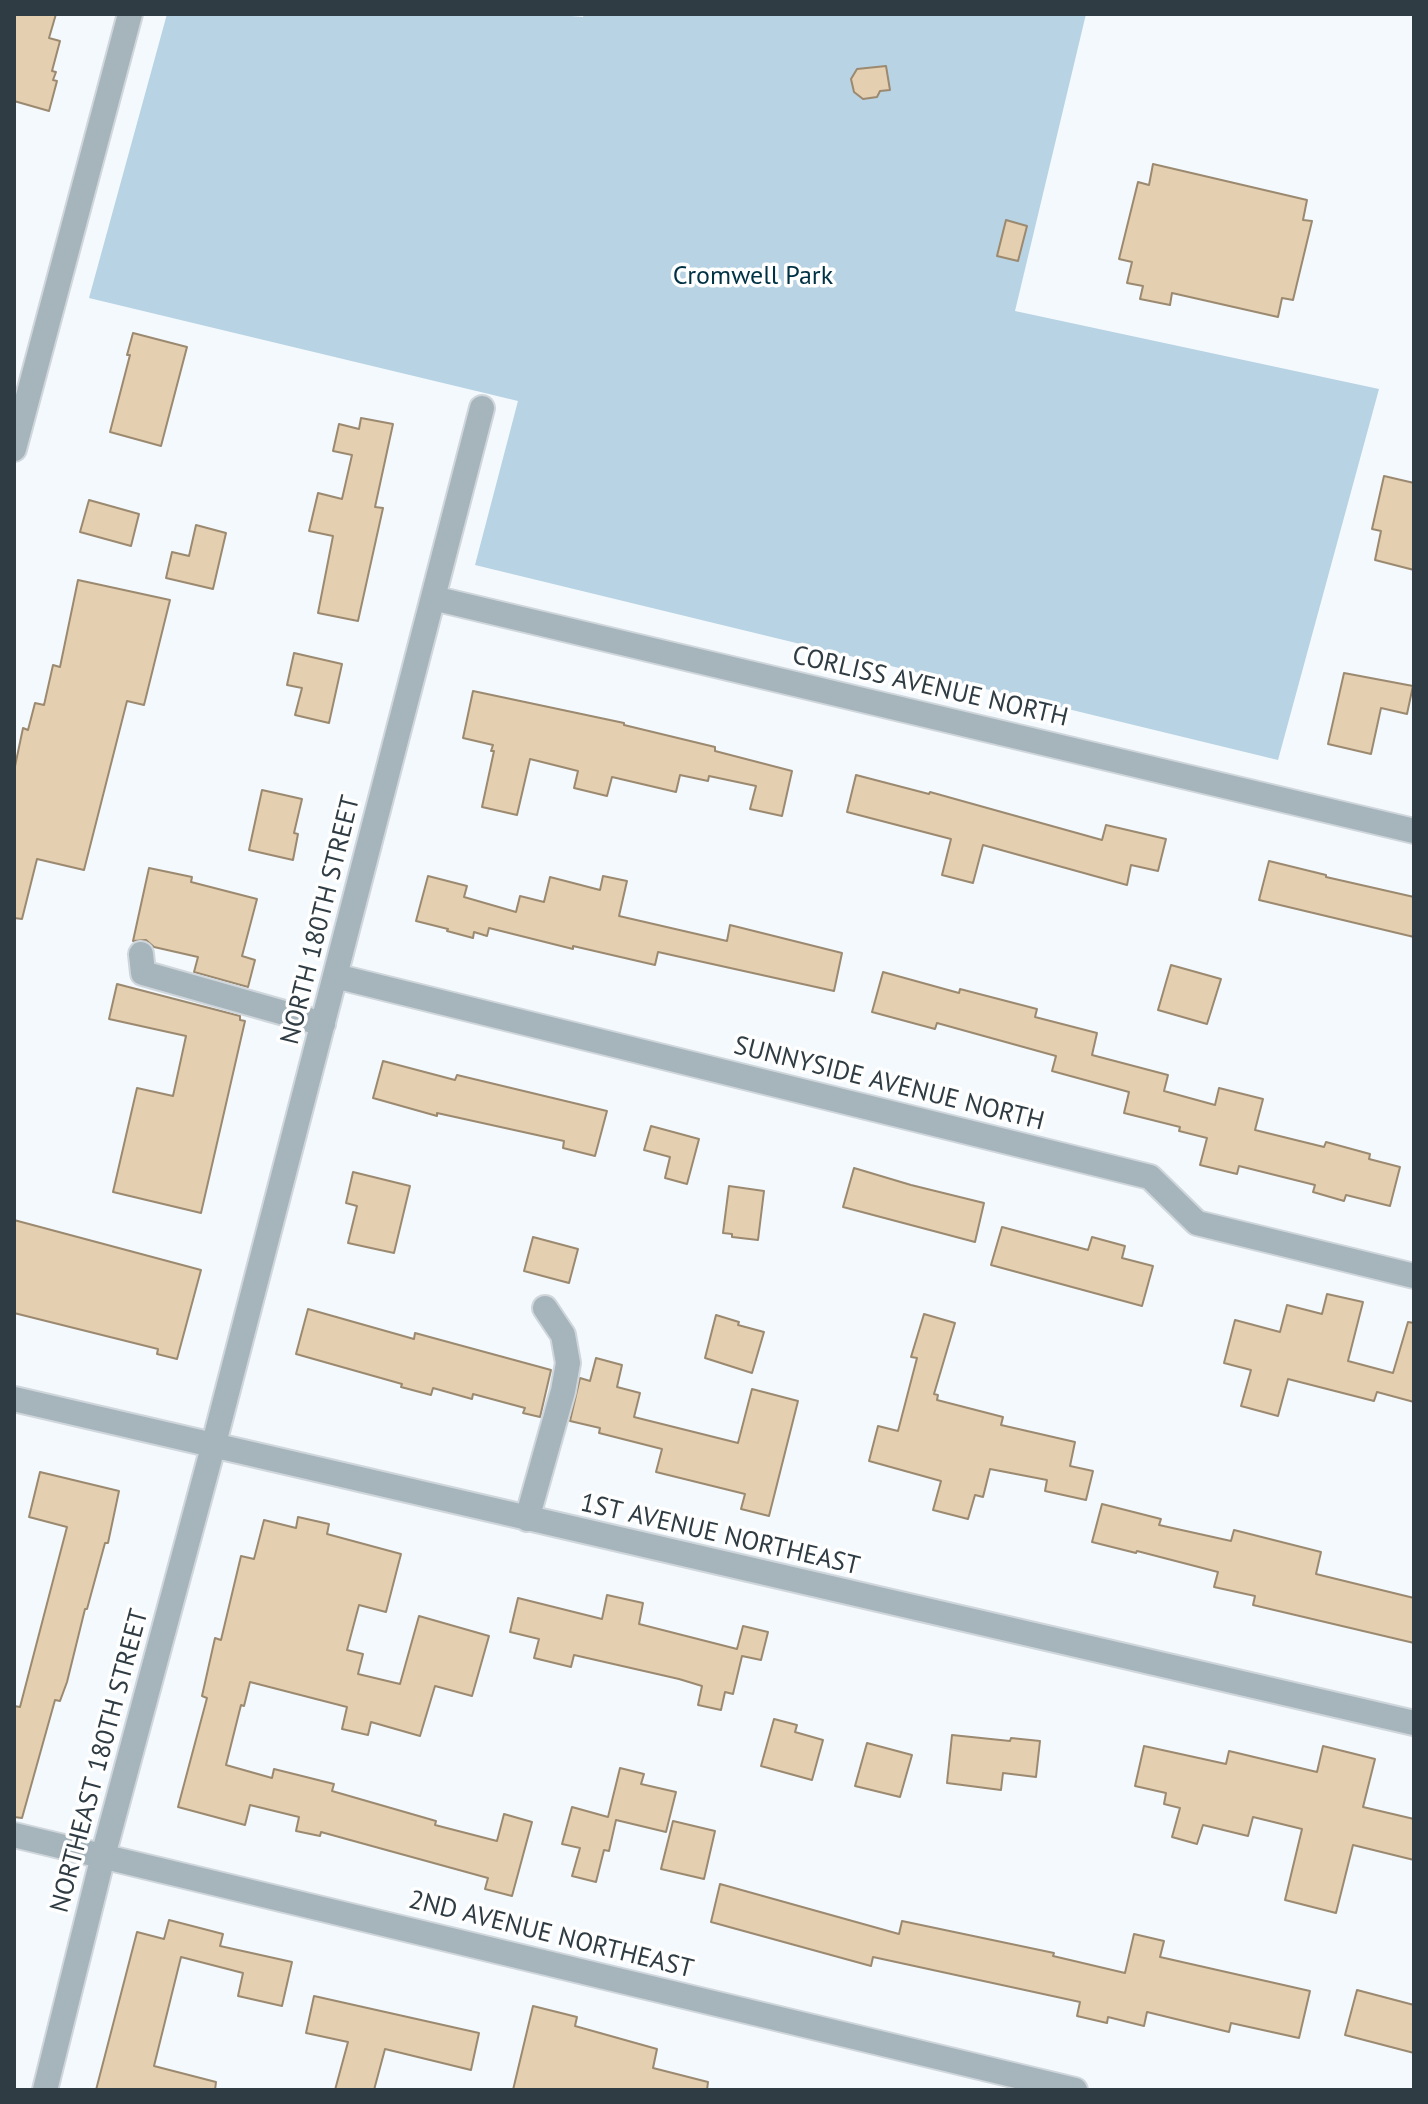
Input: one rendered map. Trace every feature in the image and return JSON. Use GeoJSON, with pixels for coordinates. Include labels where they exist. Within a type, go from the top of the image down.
{"type":"FeatureCollection","features":[{"type":"Feature","properties":{"kind":"street"},"geometry":{"type":"LineString","coordinates":[[14,449],[130,14]]}},
{"type":"Feature","properties":{"kind":"street","name":"NORTH 180TH STREET"},"geometry":{"type":"LineString","coordinates":[[213,1447],[482,408]]}},
{"type":"Feature","properties":{"kind":"street","name":"CORLISS AVENUE NORTH"},"geometry":{"type":"LineString","coordinates":[[433,598],[1414,831]]}},
{"type":"Feature","properties":{"kind":"street"},"geometry":{"type":"LineString","coordinates":[[141,954],[143,973],[323,1024]]}},
{"type":"Feature","properties":{"kind":"street","name":"SUNNYSIDE AVENUE NORTH"},"geometry":{"type":"LineString","coordinates":[[335,976],[1150,1177],[1197,1223],[1414,1276]]}},
{"type":"Feature","properties":{"kind":"street"},"geometry":{"type":"LineString","coordinates":[[527,1519],[568,1363],[563,1335],[545,1308]]}},
{"type":"Feature","properties":{"kind":"street","name":"1ST AVENUE NORTHEAST"},"geometry":{"type":"LineString","coordinates":[[14,1399],[1414,1723]]}},
{"type":"Feature","properties":{"kind":"street","name":"NORTHEAST 180TH STREET"},"geometry":{"type":"LineString","coordinates":[[45,2090],[103,1856],[213,1447]]}},
{"type":"Feature","properties":{"kind":"street","name":"2ND AVENUE NORTHEAST"},"geometry":{"type":"LineString","coordinates":[[14,1835],[1075,2090]]}},
{"type":"Feature","properties":{"kind":"green space","name":"Cromwell Park"},"geometry":{"type":"Polygon","coordinates":[[[167,14],[547,14],[583,17],[584,14],[1086,14],[1015,311],[1379,389],[1278,760],[475,565],[518,401],[89,298],[167,14]]]}},
{"type":"Feature","properties":{"kind":"building"},"geometry":{"type":"Polygon","coordinates":[[[14,14],[56,14],[49,38],[60,41],[52,71],[56,72],[53,80],[57,81],[49,111],[14,101],[14,14]]]}},
{"type":"Feature","properties":{"kind":"building"},"geometry":{"type":"Polygon","coordinates":[[[886,66],[890,90],[880,91],[877,97],[863,99],[854,92],[851,79],[857,69],[886,66]]]}},
{"type":"Feature","properties":{"kind":"building"},"geometry":{"type":"Polygon","coordinates":[[[1153,164],[1307,200],[1303,220],[1312,221],[1293,300],[1282,298],[1278,317],[1172,293],[1170,305],[1140,299],[1143,286],[1127,283],[1132,262],[1119,259],[1138,182],[1149,185],[1153,164]]]}},
{"type":"Feature","properties":{"kind":"building"},"geometry":{"type":"Polygon","coordinates":[[[1006,220],[1027,226],[1018,261],[997,256],[1006,220]]]}},
{"type":"Feature","properties":{"kind":"building"},"geometry":{"type":"Polygon","coordinates":[[[133,333],[187,347],[161,446],[110,432],[133,333]]]}},
{"type":"Feature","properties":{"kind":"building"},"geometry":{"type":"Polygon","coordinates":[[[361,418],[393,424],[375,507],[383,508],[358,621],[318,613],[333,536],[309,531],[318,493],[342,499],[352,455],[333,451],[339,424],[359,429],[361,418]]]}},
{"type":"Feature","properties":{"kind":"building"},"geometry":{"type":"Polygon","coordinates":[[[1384,476],[1414,483],[1414,570],[1375,560],[1381,531],[1372,529],[1384,476]]]}},
{"type":"Feature","properties":{"kind":"building"},"geometry":{"type":"Polygon","coordinates":[[[89,500],[139,514],[131,546],[80,532],[89,500]]]}},
{"type":"Feature","properties":{"kind":"building"},"geometry":{"type":"Polygon","coordinates":[[[196,525],[226,533],[213,589],[166,578],[172,552],[189,556],[196,525]]]}},
{"type":"Feature","properties":{"kind":"building"},"geometry":{"type":"Polygon","coordinates":[[[78,580],[170,600],[144,705],[127,701],[84,870],[37,859],[22,919],[14,918],[14,771],[23,728],[28,730],[35,703],[44,705],[53,665],[60,667],[78,580]]]}},
{"type":"Feature","properties":{"kind":"building"},"geometry":{"type":"Polygon","coordinates":[[[294,653],[342,664],[329,723],[295,715],[302,688],[287,685],[294,653]]]}},
{"type":"Feature","properties":{"kind":"building"},"geometry":{"type":"Polygon","coordinates":[[[1344,673],[1413,686],[1407,714],[1381,708],[1371,754],[1328,744],[1344,673]]]}},
{"type":"Feature","properties":{"kind":"building"},"geometry":{"type":"Polygon","coordinates":[[[473,691],[624,723],[792,771],[782,816],[750,809],[756,786],[709,776],[708,781],[680,775],[676,792],[612,777],[607,796],[574,788],[578,771],[530,759],[517,815],[482,807],[494,751],[491,751],[493,745],[463,738],[473,691]]]}},
{"type":"Feature","properties":{"kind":"building"},"geometry":{"type":"Polygon","coordinates":[[[856,775],[930,792],[1102,840],[1106,825],[1166,839],[1158,871],[1131,865],[1127,885],[983,845],[973,883],[942,875],[951,839],[847,812],[856,775]]]}},
{"type":"Feature","properties":{"kind":"building"},"geometry":{"type":"Polygon","coordinates":[[[262,790],[302,799],[294,833],[298,834],[293,860],[249,850],[262,790]]]}},
{"type":"Feature","properties":{"kind":"building"},"geometry":{"type":"Polygon","coordinates":[[[1269,861],[1414,897],[1414,937],[1259,900],[1269,861]]]}},
{"type":"Feature","properties":{"kind":"building"},"geometry":{"type":"Polygon","coordinates":[[[149,868],[192,877],[191,882],[257,899],[242,956],[255,960],[248,987],[194,972],[198,957],[154,947],[146,940],[133,941],[149,868]]]}},
{"type":"Feature","properties":{"kind":"building"},"geometry":{"type":"Polygon","coordinates":[[[428,876],[467,886],[464,897],[516,912],[520,896],[544,902],[550,877],[600,890],[603,876],[627,881],[619,916],[727,941],[730,925],[842,953],[834,991],[658,952],[655,965],[489,928],[487,936],[474,932],[473,938],[447,931],[416,921],[428,876]]]}},
{"type":"Feature","properties":{"kind":"building"},"geometry":{"type":"Polygon","coordinates":[[[1171,965],[1221,979],[1207,1024],[1158,1010],[1171,965]]]}},
{"type":"Feature","properties":{"kind":"building"},"geometry":{"type":"Polygon","coordinates":[[[883,972],[959,993],[960,989],[1037,1009],[1035,1017],[1097,1033],[1092,1055],[1168,1075],[1164,1091],[1215,1105],[1219,1088],[1263,1099],[1255,1130],[1324,1147],[1326,1142],[1370,1154],[1369,1159],[1400,1167],[1390,1206],[1346,1195],[1344,1201],[1313,1192],[1315,1185],[1239,1166],[1237,1174],[1200,1165],[1207,1138],[1179,1131],[1180,1127],[1124,1113],[1129,1092],[1052,1071],[1056,1056],[937,1023],[935,1029],[872,1012],[883,972]]]}},
{"type":"Feature","properties":{"kind":"building"},"geometry":{"type":"Polygon","coordinates":[[[117,984],[240,1016],[240,1020],[245,1021],[201,1213],[113,1192],[137,1088],[173,1096],[186,1036],[109,1019],[117,984]]]}},
{"type":"Feature","properties":{"kind":"building"},"geometry":{"type":"Polygon","coordinates":[[[383,1061],[455,1080],[457,1075],[607,1111],[595,1156],[563,1148],[564,1141],[437,1113],[437,1116],[373,1098],[383,1061]]]}},
{"type":"Feature","properties":{"kind":"building"},"geometry":{"type":"Polygon","coordinates":[[[651,1126],[699,1139],[687,1184],[665,1178],[670,1157],[644,1150],[651,1126]]]}},
{"type":"Feature","properties":{"kind":"building"},"geometry":{"type":"Polygon","coordinates":[[[854,1168],[984,1203],[975,1242],[843,1207],[854,1168]]]}},
{"type":"Feature","properties":{"kind":"building"},"geometry":{"type":"Polygon","coordinates":[[[353,1172],[410,1186],[394,1253],[348,1243],[357,1206],[346,1203],[353,1172]]]}},
{"type":"Feature","properties":{"kind":"building"},"geometry":{"type":"Polygon","coordinates":[[[729,1186],[764,1191],[758,1240],[723,1233],[729,1186]]]}},
{"type":"Feature","properties":{"kind":"building"},"geometry":{"type":"Polygon","coordinates":[[[14,1220],[201,1270],[177,1359],[157,1354],[158,1349],[14,1313],[14,1220]]]}},
{"type":"Feature","properties":{"kind":"building"},"geometry":{"type":"Polygon","coordinates":[[[1002,1227],[1088,1250],[1092,1237],[1125,1246],[1122,1258],[1153,1266],[1142,1306],[991,1265],[1002,1227]]]}},
{"type":"Feature","properties":{"kind":"building"},"geometry":{"type":"Polygon","coordinates":[[[533,1237],[578,1249],[569,1283],[524,1271],[533,1237]]]}},
{"type":"Feature","properties":{"kind":"building"},"geometry":{"type":"Polygon","coordinates":[[[1327,1294],[1363,1302],[1348,1361],[1393,1373],[1408,1322],[1414,1323],[1414,1402],[1377,1392],[1374,1401],[1288,1379],[1278,1416],[1241,1406],[1251,1370],[1224,1363],[1235,1320],[1280,1332],[1287,1305],[1322,1314],[1327,1294]]]}},
{"type":"Feature","properties":{"kind":"building"},"geometry":{"type":"Polygon","coordinates":[[[308,1309],[414,1339],[415,1333],[551,1370],[540,1417],[523,1413],[525,1408],[473,1394],[472,1399],[433,1388],[431,1395],[296,1354],[308,1309]]]}},
{"type":"Feature","properties":{"kind":"building"},"geometry":{"type":"Polygon","coordinates":[[[924,1314],[955,1323],[934,1394],[938,1395],[937,1400],[1003,1417],[1001,1425],[1075,1442],[1070,1466],[1093,1471],[1086,1500],[1045,1491],[1047,1480],[990,1469],[983,1497],[975,1495],[968,1519],[933,1510],[941,1481],[869,1461],[878,1426],[898,1431],[917,1358],[911,1357],[924,1314]]]}},
{"type":"Feature","properties":{"kind":"building"},"geometry":{"type":"Polygon","coordinates":[[[716,1315],[764,1332],[752,1373],[705,1358],[716,1315]]]}},
{"type":"Feature","properties":{"kind":"building"},"geometry":{"type":"Polygon","coordinates":[[[596,1358],[622,1365],[617,1387],[640,1393],[634,1417],[738,1443],[752,1389],[798,1401],[769,1516],[741,1509],[745,1494],[656,1472],[662,1449],[599,1433],[600,1428],[570,1421],[580,1378],[590,1381],[596,1358]]]}},
{"type":"Feature","properties":{"kind":"building"},"geometry":{"type":"Polygon","coordinates":[[[40,1472],[119,1491],[108,1543],[105,1543],[85,1609],[67,1682],[60,1701],[55,1700],[22,1818],[14,1817],[14,1706],[20,1707],[67,1527],[29,1517],[40,1472]]]}},
{"type":"Feature","properties":{"kind":"building"},"geometry":{"type":"Polygon","coordinates":[[[1102,1504],[1161,1519],[1159,1525],[1231,1541],[1234,1530],[1321,1552],[1316,1574],[1414,1598],[1414,1643],[1253,1605],[1255,1596],[1214,1587],[1218,1572],[1092,1542],[1102,1504]]]}},
{"type":"Feature","properties":{"kind":"building"},"geometry":{"type":"Polygon","coordinates":[[[298,1517],[329,1524],[327,1534],[401,1554],[386,1612],[359,1605],[347,1650],[363,1654],[358,1674],[400,1684],[419,1616],[489,1636],[472,1696],[435,1686],[420,1736],[371,1722],[368,1735],[342,1729],[347,1707],[250,1682],[226,1765],[272,1778],[274,1769],[334,1784],[332,1791],[436,1821],[435,1825],[497,1841],[504,1814],[532,1822],[512,1896],[485,1889],[488,1878],[321,1832],[320,1836],[296,1831],[299,1817],[250,1805],[245,1825],[178,1807],[207,1698],[202,1696],[215,1638],[221,1640],[241,1556],[254,1559],[264,1520],[296,1528],[298,1517]]]}},
{"type":"Feature","properties":{"kind":"building"},"geometry":{"type":"Polygon","coordinates":[[[607,1595],[643,1603],[639,1624],[737,1649],[743,1626],[768,1632],[761,1660],[742,1656],[733,1694],[725,1692],[721,1710],[698,1705],[702,1686],[679,1679],[574,1655],[571,1667],[534,1658],[539,1639],[510,1632],[518,1598],[602,1619],[607,1595]]]}},
{"type":"Feature","properties":{"kind":"building"},"geometry":{"type":"Polygon","coordinates":[[[774,1719],[797,1725],[795,1732],[823,1740],[812,1780],[761,1766],[774,1719]]]}},
{"type":"Feature","properties":{"kind":"building"},"geometry":{"type":"Polygon","coordinates":[[[952,1735],[1040,1741],[1036,1777],[1003,1773],[1001,1790],[947,1783],[952,1735]]]}},
{"type":"Feature","properties":{"kind":"building"},"geometry":{"type":"Polygon","coordinates":[[[867,1743],[912,1755],[900,1797],[855,1786],[867,1743]]]}},
{"type":"Feature","properties":{"kind":"building"},"geometry":{"type":"Polygon","coordinates":[[[1144,1746],[1226,1764],[1229,1751],[1317,1772],[1323,1746],[1375,1759],[1363,1807],[1414,1819],[1414,1860],[1353,1845],[1336,1913],[1285,1900],[1302,1829],[1253,1817],[1248,1836],[1203,1825],[1197,1844],[1172,1837],[1180,1808],[1164,1804],[1166,1793],[1135,1786],[1144,1746]]]}},
{"type":"Feature","properties":{"kind":"building"},"geometry":{"type":"Polygon","coordinates":[[[620,1768],[644,1774],[641,1784],[676,1792],[666,1832],[616,1820],[609,1851],[604,1850],[596,1882],[572,1876],[580,1848],[562,1844],[572,1807],[608,1817],[620,1768]]]}},
{"type":"Feature","properties":{"kind":"building"},"geometry":{"type":"Polygon","coordinates":[[[673,1821],[715,1831],[704,1879],[661,1869],[673,1821]]]}},
{"type":"Feature","properties":{"kind":"building"},"geometry":{"type":"Polygon","coordinates":[[[720,1884],[899,1934],[902,1921],[1054,1953],[1053,1956],[1125,1973],[1134,1934],[1164,1941],[1160,1957],[1310,1991],[1299,2038],[1231,2023],[1229,2032],[1147,2012],[1144,2026],[1108,2017],[1107,2023],[1077,2016],[1080,2002],[873,1957],[871,1966],[711,1922],[720,1884]]]}},
{"type":"Feature","properties":{"kind":"building"},"geometry":{"type":"Polygon","coordinates":[[[169,1920],[223,1934],[220,1946],[292,1962],[282,2006],[238,1996],[243,1973],[181,1957],[154,2066],[216,2082],[215,2090],[96,2090],[137,1932],[164,1939],[169,1920]]]}},
{"type":"Feature","properties":{"kind":"building"},"geometry":{"type":"Polygon","coordinates":[[[1357,1990],[1414,2005],[1414,2053],[1345,2035],[1357,1990]]]}},
{"type":"Feature","properties":{"kind":"building"},"geometry":{"type":"Polygon","coordinates":[[[314,1996],[479,2033],[471,2070],[385,2049],[374,2090],[335,2090],[348,2042],[306,2033],[314,1996]]]}},
{"type":"Feature","properties":{"kind":"building"},"geometry":{"type":"Polygon","coordinates":[[[533,2006],[577,2017],[575,2026],[657,2049],[653,2068],[708,2082],[707,2090],[513,2090],[533,2006]]]}}]}
